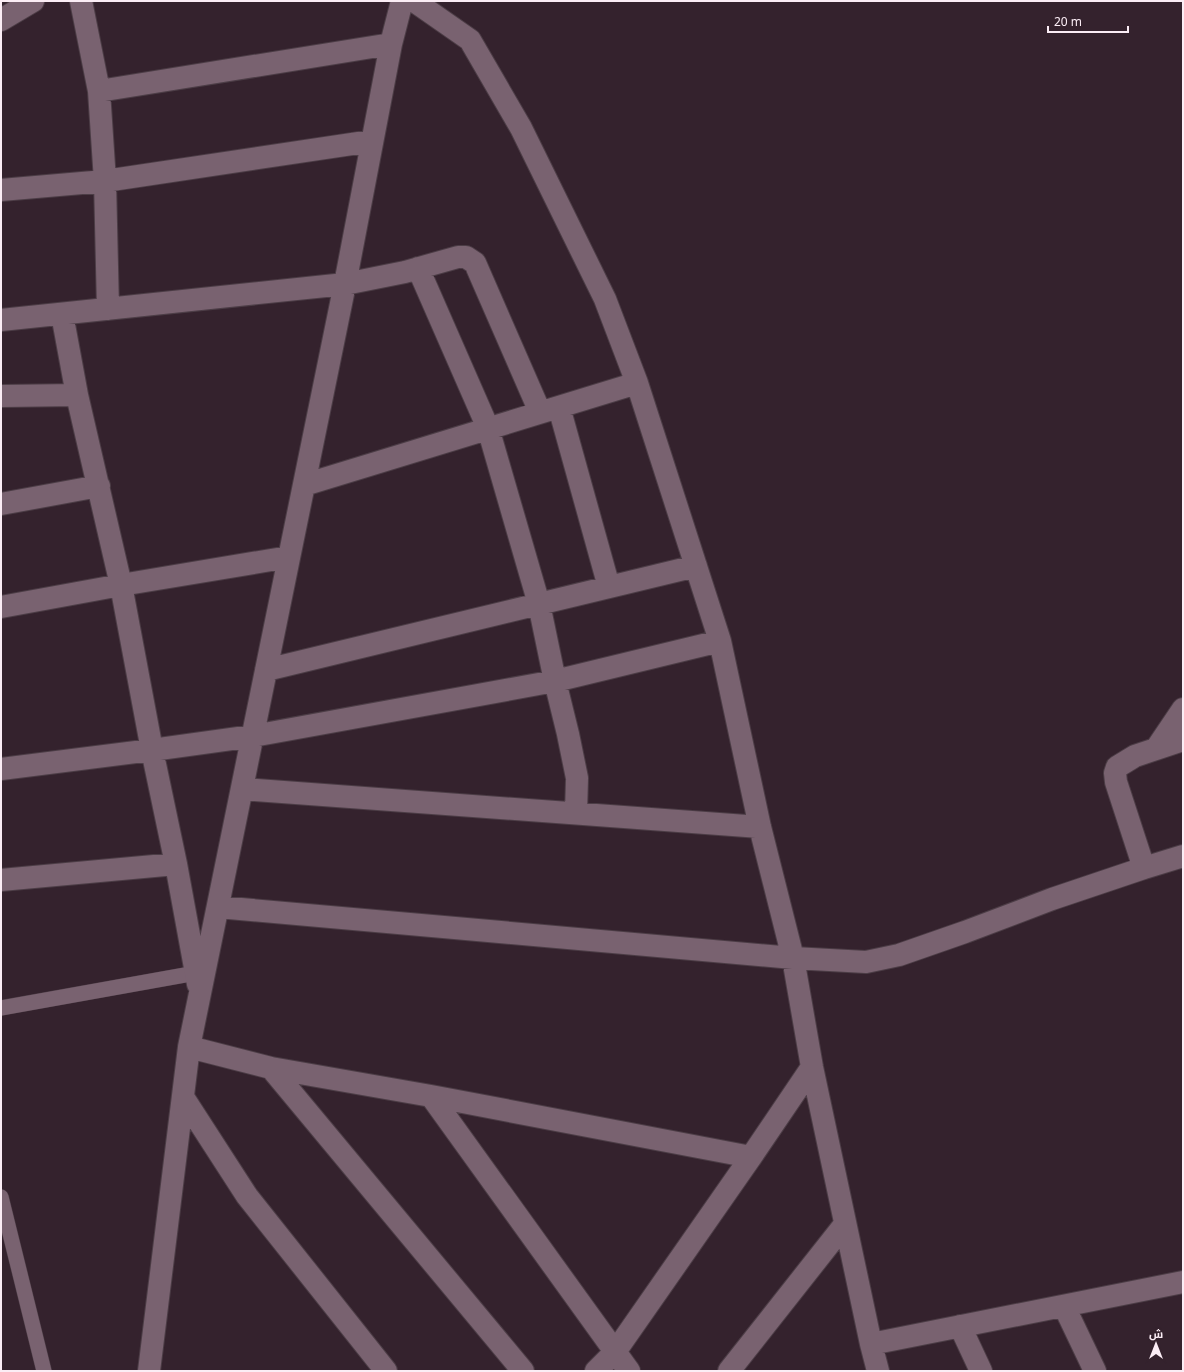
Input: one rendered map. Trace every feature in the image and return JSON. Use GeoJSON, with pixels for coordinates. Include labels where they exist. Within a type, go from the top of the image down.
{"type":"FeatureCollection","features":[{"type":"Feature","properties":{"kind":"street"},"geometry":{"type":"LineString","coordinates":[[1,20],[33,1]]}},
{"type":"Feature","properties":{"kind":"street"},"geometry":{"type":"LineString","coordinates":[[80,1],[99,91],[105,181],[108,309]]}},
{"type":"Feature","properties":{"kind":"street"},"geometry":{"type":"LineString","coordinates":[[149,1371],[189,1047],[345,284],[391,44],[402,1]]}},
{"type":"Feature","properties":{"kind":"street"},"geometry":{"type":"LineString","coordinates":[[414,1],[470,40],[521,128],[605,299],[637,383],[720,642],[760,826],[793,958],[812,1067],[878,1371]]}},
{"type":"Feature","properties":{"kind":"street"},"geometry":{"type":"LineString","coordinates":[[99,91],[391,44]]}},
{"type":"Feature","properties":{"kind":"street"},"geometry":{"type":"LineString","coordinates":[[1,190],[105,181],[372,141]]}},
{"type":"Feature","properties":{"kind":"street"},"geometry":{"type":"LineString","coordinates":[[1,320],[345,284],[418,268],[458,257],[466,257],[475,263],[549,410],[608,587]]}},
{"type":"Feature","properties":{"kind":"street"},"geometry":{"type":"LineString","coordinates":[[418,268],[488,428],[539,604],[577,778],[576,813]]}},
{"type":"Feature","properties":{"kind":"street"},"geometry":{"type":"LineString","coordinates":[[62,314],[98,486],[122,585],[152,750],[176,864],[200,996]]}},
{"type":"Feature","properties":{"kind":"street"},"geometry":{"type":"LineString","coordinates":[[304,485],[637,383]]}},
{"type":"Feature","properties":{"kind":"street"},"geometry":{"type":"LineString","coordinates":[[1,396],[78,395]]}},
{"type":"Feature","properties":{"kind":"street"},"geometry":{"type":"LineString","coordinates":[[1,504],[98,486]]}},
{"type":"Feature","properties":{"kind":"street"},"geometry":{"type":"LineString","coordinates":[[1,607],[289,557]]}},
{"type":"Feature","properties":{"kind":"street"},"geometry":{"type":"LineString","coordinates":[[266,670],[696,566]]}},
{"type":"Feature","properties":{"kind":"street"},"geometry":{"type":"LineString","coordinates":[[1,769],[253,736],[555,681],[720,642]]}},
{"type":"Feature","properties":{"kind":"street"},"geometry":{"type":"LineString","coordinates":[[1156,749],[1183,709]]}},
{"type":"Feature","properties":{"kind":"street"},"geometry":{"type":"LineString","coordinates":[[1144,868],[1116,782],[1115,773],[1117,767],[1135,756],[1183,740]]}},
{"type":"Feature","properties":{"kind":"street"},"geometry":{"type":"LineString","coordinates":[[242,789],[760,826]]}},
{"type":"Feature","properties":{"kind":"street"},"geometry":{"type":"LineString","coordinates":[[218,908],[793,958],[866,962],[898,955],[965,932],[1052,899],[1183,856]]}},
{"type":"Feature","properties":{"kind":"street"},"geometry":{"type":"LineString","coordinates":[[1,880],[176,864]]}},
{"type":"Feature","properties":{"kind":"street"},"geometry":{"type":"LineString","coordinates":[[189,1047],[271,1068],[431,1096],[751,1157]]}},
{"type":"Feature","properties":{"kind":"street"},"geometry":{"type":"LineString","coordinates":[[596,1371],[615,1352],[812,1067]]}},
{"type":"Feature","properties":{"kind":"street"},"geometry":{"type":"LineString","coordinates":[[271,1068],[523,1371]]}},
{"type":"Feature","properties":{"kind":"street"},"geometry":{"type":"LineString","coordinates":[[431,1096],[629,1371]]}},
{"type":"Feature","properties":{"kind":"street"},"geometry":{"type":"LineString","coordinates":[[183,1097],[247,1196],[386,1371]]}},
{"type":"Feature","properties":{"kind":"street"},"geometry":{"type":"LineString","coordinates":[[729,1371],[846,1224]]}},
{"type":"Feature","properties":{"kind":"street"},"geometry":{"type":"LineString","coordinates":[[871,1344],[1183,1282]]}},
{"type":"Feature","properties":{"kind":"street"},"geometry":{"type":"LineString","coordinates":[[1064,1306],[1096,1371]]}},
{"type":"Feature","properties":{"kind":"street"},"geometry":{"type":"LineString","coordinates":[[960,1326],[981,1371]]}},
{"type":"Feature","properties":{"kind":"lane"},"geometry":{"type":"LineString","coordinates":[[1,1008],[196,973]]}},
{"type":"Feature","properties":{"kind":"lane"},"geometry":{"type":"LineString","coordinates":[[1,1197],[44,1371]]}}]}
